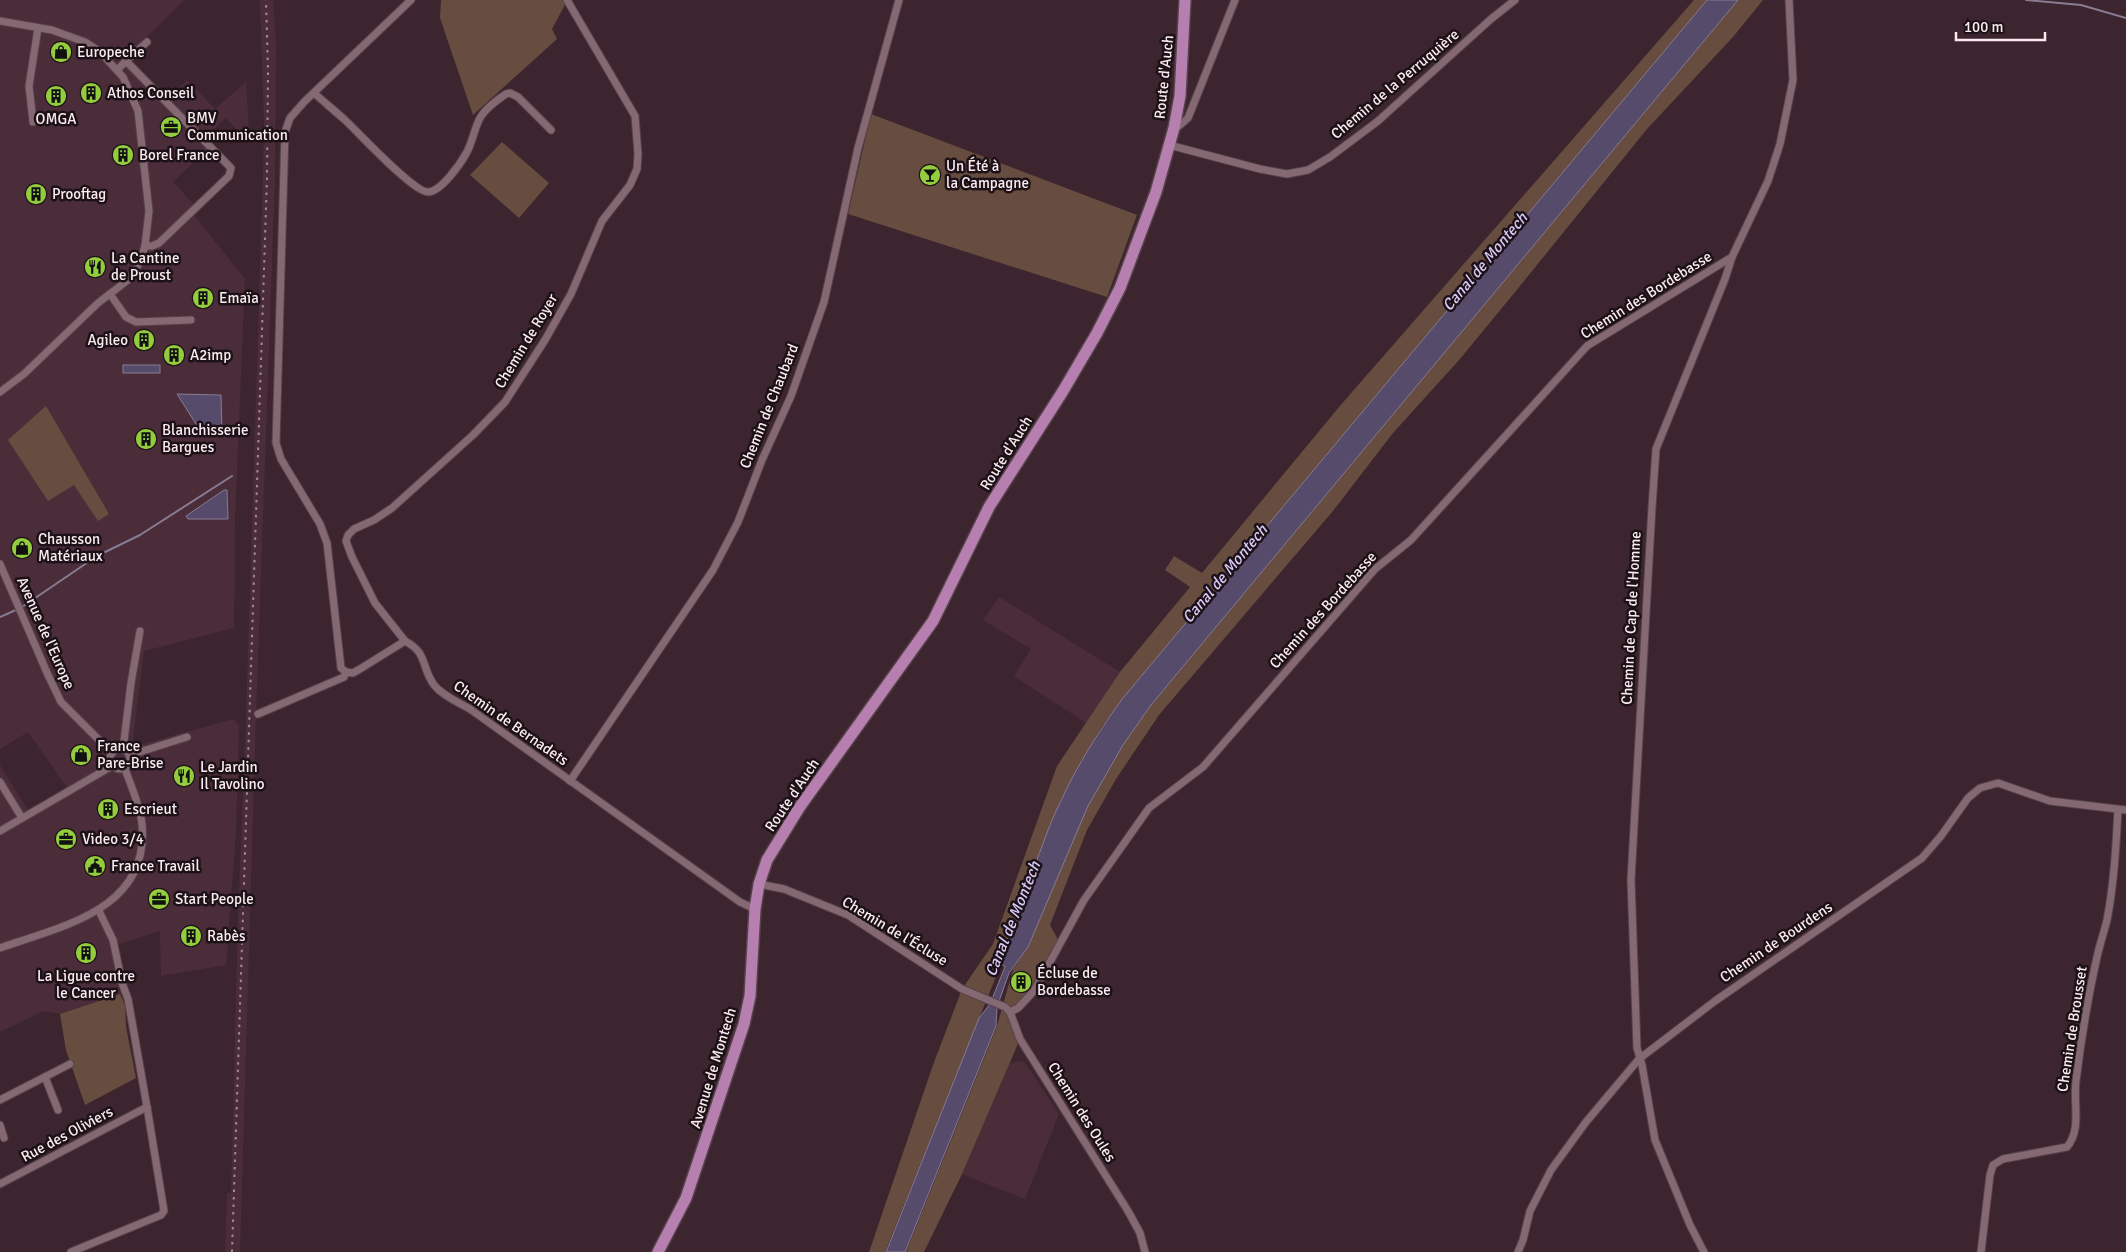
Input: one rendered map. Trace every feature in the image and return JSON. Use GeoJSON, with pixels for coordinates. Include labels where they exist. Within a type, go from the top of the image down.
{"type":"FeatureCollection","features":[{"type":"Feature","properties":{"kind":"main road","name":"Route d'Auch"},"geometry":{"type":"LineString","coordinates":[[759,884],[767,860],[799,808],[933,621],[989,507],[1097,333],[1120,288],[1139,242],[1156,192],[1174,128],[1180,96],[1185,0]]}},
{"type":"Feature","properties":{"kind":"main road","name":"Avenue de Montech"},"geometry":{"type":"LineString","coordinates":[[658,1252],[686,1198],[744,1024],[750,996],[755,909],[759,884]]}},
{"type":"Feature","properties":{"kind":"street"},"geometry":{"type":"LineString","coordinates":[[405,641],[353,673],[346,672],[341,668],[327,543],[320,524],[281,460],[276,443],[285,132],[290,118],[411,0]]}},
{"type":"Feature","properties":{"kind":"street","name":"Chemin de Royer"},"geometry":{"type":"LineString","coordinates":[[405,641],[375,603],[352,557],[346,541],[348,535],[354,529],[374,520],[392,508],[474,435],[505,402],[545,340],[571,294],[602,221],[630,186],[637,169],[638,154],[635,116],[567,0]]}},
{"type":"Feature","properties":{"kind":"street","name":"Chemin de Chaubard"},"geometry":{"type":"LineString","coordinates":[[570,781],[713,570],[738,522],[762,460],[792,396],[824,302],[858,148],[899,0]]}},
{"type":"Feature","properties":{"kind":"street"},"geometry":{"type":"LineString","coordinates":[[1174,128],[1188,118],[1235,0]]}},
{"type":"Feature","properties":{"kind":"street","name":"Chemin de la Perruquière"},"geometry":{"type":"LineString","coordinates":[[1169,145],[1286,174],[1308,170],[1330,157],[1378,121],[1491,19],[1515,0]]}},
{"type":"Feature","properties":{"kind":"street","name":"Chemin de Cap de l'Homme"},"geometry":{"type":"LineString","coordinates":[[1704,1252],[1690,1225],[1655,1140],[1637,1048],[1631,880],[1656,450],[1732,258],[1768,181],[1780,144],[1793,80],[1789,0]]}},
{"type":"Feature","properties":{"kind":"street"},"geometry":{"type":"LineString","coordinates":[[0,392],[24,374],[110,294],[128,280],[140,262],[145,246],[149,211],[138,111],[126,82],[117,70],[99,52],[85,42],[68,35],[38,28],[2,23]]}},
{"type":"Feature","properties":{"kind":"street"},"geometry":{"type":"LineString","coordinates":[[33,122],[30,86],[38,28]]}},
{"type":"Feature","properties":{"kind":"street"},"geometry":{"type":"LineString","coordinates":[[117,70],[147,42]]}},
{"type":"Feature","properties":{"kind":"street"},"geometry":{"type":"LineString","coordinates":[[126,61],[231,168],[229,176],[159,243],[145,246]]}},
{"type":"Feature","properties":{"kind":"street"},"geometry":{"type":"LineString","coordinates":[[314,93],[404,177],[418,189],[426,192],[434,191],[461,162],[472,142],[480,118],[506,94],[510,93],[518,97],[551,130]]}},
{"type":"Feature","properties":{"kind":"street","name":"Chemin des Bordebasse"},"geometry":{"type":"LineString","coordinates":[[1010,1012],[1018,1008],[1034,991],[1084,900],[1149,808],[1203,767],[1374,569],[1411,540],[1529,408],[1588,346],[1732,258]]}},
{"type":"Feature","properties":{"kind":"street"},"geometry":{"type":"LineString","coordinates":[[110,294],[126,317],[136,322],[191,320]]}},
{"type":"Feature","properties":{"kind":"street","name":"Avenue de l'Europe"},"geometry":{"type":"LineString","coordinates":[[0,564],[62,702],[112,753]]}},
{"type":"Feature","properties":{"kind":"street"},"geometry":{"type":"LineString","coordinates":[[130,755],[130,761],[125,769],[119,770],[112,766],[110,759],[112,753],[121,749],[124,741],[140,631]]}},
{"type":"Feature","properties":{"kind":"street","name":"Chemin de Bernadets"},"geometry":{"type":"LineString","coordinates":[[405,641],[415,646],[421,653],[434,684],[444,694],[470,709],[740,902],[755,909]]}},
{"type":"Feature","properties":{"kind":"street"},"geometry":{"type":"LineString","coordinates":[[258,714],[344,677],[346,672]]}},
{"type":"Feature","properties":{"kind":"street"},"geometry":{"type":"LineString","coordinates":[[130,755],[187,737]]}},
{"type":"Feature","properties":{"kind":"street"},"geometry":{"type":"LineString","coordinates":[[121,749],[130,755]]}},
{"type":"Feature","properties":{"kind":"street"},"geometry":{"type":"LineString","coordinates":[[0,831],[112,766]]}},
{"type":"Feature","properties":{"kind":"street"},"geometry":{"type":"LineString","coordinates":[[0,948],[85,918],[99,911],[124,888],[138,861],[142,837],[141,817],[125,769]]}},
{"type":"Feature","properties":{"kind":"street"},"geometry":{"type":"LineString","coordinates":[[0,782],[22,818]]}},
{"type":"Feature","properties":{"kind":"street","name":"Chemin de Bourdens"},"geometry":{"type":"LineString","coordinates":[[1518,1252],[1523,1240],[1530,1210],[1551,1170],[1586,1122],[1639,1059],[1715,1001],[1922,858],[1941,836],[1968,798],[1980,788],[1998,783],[2050,801],[2126,810]]}},
{"type":"Feature","properties":{"kind":"street","name":"Chemin de Brousset"},"geometry":{"type":"LineString","coordinates":[[1981,1252],[1988,1184],[1993,1165],[2003,1159],[2067,1147],[2072,1140],[2077,1117],[2074,1092],[2078,1060],[2097,958],[2107,920],[2116,851],[2118,810]]}},
{"type":"Feature","properties":{"kind":"street","name":"Chemin de l'Écluse"},"geometry":{"type":"LineString","coordinates":[[759,884],[784,889],[848,915],[962,990],[985,999]]}},
{"type":"Feature","properties":{"kind":"street"},"geometry":{"type":"LineString","coordinates":[[70,1252],[161,1214],[164,1211],[128,1000],[122,983],[113,940],[99,911]]}},
{"type":"Feature","properties":{"kind":"street","name":"Chemin des Oules"},"geometry":{"type":"LineString","coordinates":[[985,999],[1003,1006],[1010,1012],[1020,1039],[1128,1211],[1140,1234],[1145,1252]]}},
{"type":"Feature","properties":{"kind":"street"},"geometry":{"type":"LineString","coordinates":[[0,1100],[70,1064]]}},
{"type":"Feature","properties":{"kind":"street"},"geometry":{"type":"LineString","coordinates":[[45,1076],[58,1110]]}},
{"type":"Feature","properties":{"kind":"street","name":"Rue des Oliviers"},"geometry":{"type":"LineString","coordinates":[[0,1184],[147,1107]]}},
{"type":"Feature","properties":{"kind":"street"},"geometry":{"type":"LineString","coordinates":[[0,1125],[4,1138]]}},
{"type":"Feature","properties":{"kind":"shaded area"},"geometry":{"type":"Polygon","coordinates":[[[0,0],[184,0],[126,58],[168,99],[187,80],[215,109],[246,82],[250,144],[226,118],[202,140],[209,148],[173,182],[198,209],[193,214],[245,279],[235,519],[234,628],[144,651],[132,747],[233,719],[239,726],[236,832],[226,965],[161,976],[160,931],[110,947],[120,994],[60,1014],[43,1011],[0,1032],[0,765],[29,812],[68,789],[28,732],[0,749],[0,0]]]}},
{"type":"Feature","properties":{"kind":"shaded area"},"geometry":{"type":"Polygon","coordinates":[[[260,0],[273,0],[276,46],[275,176],[240,1252],[225,1252],[227,1193],[231,1193],[238,919],[263,175],[264,123],[260,0]]]}},
{"type":"Feature","properties":{"kind":"shaded area"},"geometry":{"type":"Polygon","coordinates":[[[441,0],[564,0],[566,3],[552,29],[557,39],[473,115],[440,18],[441,0]]]}},
{"type":"Feature","properties":{"kind":"shaded area"},"geometry":{"type":"Polygon","coordinates":[[[1694,0],[1707,0],[1123,698],[1101,728],[1059,804],[1015,915],[1001,964],[885,1252],[869,1252],[933,1065],[962,989],[993,944],[1057,766],[1120,672],[1190,587],[1165,570],[1174,556],[1202,573],[1339,407],[1694,0]]]}},
{"type":"Feature","properties":{"kind":"shaded area"},"geometry":{"type":"Polygon","coordinates":[[[1707,0],[1738,0],[1151,705],[1123,745],[1088,806],[1028,947],[1009,973],[997,1007],[996,1026],[905,1252],[886,1252],[979,1018],[990,1004],[1005,967],[1001,964],[1010,928],[1052,819],[1081,762],[1097,736],[1123,698],[1707,0]]]}},
{"type":"Feature","properties":{"kind":"shaded area"},"geometry":{"type":"Polygon","coordinates":[[[1738,0],[1763,0],[1733,37],[1647,129],[1460,359],[1393,433],[1333,511],[1159,715],[1116,779],[1087,830],[1050,925],[1060,943],[1034,991],[1011,1012],[1020,1039],[962,1174],[924,1252],[906,1252],[997,1026],[1013,969],[1028,947],[1088,805],[1123,745],[1151,705],[1738,0]]]}},
{"type":"Feature","properties":{"kind":"shaded area"},"geometry":{"type":"Polygon","coordinates":[[[871,114],[1137,215],[1107,297],[848,214],[871,114]]]}},
{"type":"Feature","properties":{"kind":"shaded area"},"geometry":{"type":"Polygon","coordinates":[[[502,142],[549,183],[519,218],[470,175],[502,142]]]}},
{"type":"Feature","properties":{"kind":"shaded area"},"geometry":{"type":"Polygon","coordinates":[[[123,365],[160,365],[160,373],[123,373],[123,365]]]}},
{"type":"Feature","properties":{"kind":"shaded area"},"geometry":{"type":"Polygon","coordinates":[[[177,394],[221,395],[222,434],[201,432],[177,394]]]}},
{"type":"Feature","properties":{"kind":"shaded area"},"geometry":{"type":"Polygon","coordinates":[[[46,406],[109,514],[98,521],[74,485],[48,501],[8,440],[46,406]]]}},
{"type":"Feature","properties":{"kind":"shaded area"},"geometry":{"type":"Polygon","coordinates":[[[224,490],[227,490],[228,519],[188,519],[186,516],[224,490]]]}},
{"type":"Feature","properties":{"kind":"shaded area"},"geometry":{"type":"Polygon","coordinates":[[[999,597],[1120,672],[1086,723],[1014,676],[1031,649],[983,620],[999,597]]]}},
{"type":"Feature","properties":{"kind":"shaded area"},"geometry":{"type":"Polygon","coordinates":[[[120,994],[125,1005],[126,1027],[136,1078],[85,1105],[66,1050],[60,1014],[120,994]]]}},
{"type":"Feature","properties":{"kind":"shaded area"},"geometry":{"type":"Polygon","coordinates":[[[1024,1061],[1059,1114],[1025,1199],[962,1174],[1010,1063],[1024,1061]]]}},
{"type":"Feature","properties":{"kind":"waterway"},"geometry":{"type":"LineString","coordinates":[[2026,0],[2081,5],[2126,18]]}},
{"type":"Feature","properties":{"kind":"waterway"},"geometry":{"type":"LineString","coordinates":[[22,607],[97,556],[140,535],[232,476]]}},
{"type":"Feature","properties":{"kind":"waterway"},"geometry":{"type":"LineString","coordinates":[[0,617],[18,609]]}},
{"type":"Feature","properties":{"kind":"railway"},"geometry":{"type":"LineString","coordinates":[[232,1252],[267,177],[268,70],[266,0]]}},
{"type":"Feature","properties":{"kind":"place","name":"Europeche"},"geometry":{"type":"Point","coordinates":[61,52]}},
{"type":"Feature","properties":{"kind":"place","name":"Athos Conseil"},"geometry":{"type":"Point","coordinates":[91,93]}},
{"type":"Feature","properties":{"kind":"place","name":"OMGA"},"geometry":{"type":"Point","coordinates":[56,96]}},
{"type":"Feature","properties":{"kind":"place","name":"BMV Communication"},"geometry":{"type":"Point","coordinates":[171,127]}},
{"type":"Feature","properties":{"kind":"place","name":"Borel France"},"geometry":{"type":"Point","coordinates":[123,155]}},
{"type":"Feature","properties":{"kind":"place","name":"Un Été à la Campagne"},"geometry":{"type":"Point","coordinates":[930,175]}},
{"type":"Feature","properties":{"kind":"place","name":"Prooftag"},"geometry":{"type":"Point","coordinates":[36,194]}},
{"type":"Feature","properties":{"kind":"place","name":"La Cantine de Proust"},"geometry":{"type":"Point","coordinates":[95,267]}},
{"type":"Feature","properties":{"kind":"place","name":"Emaïa"},"geometry":{"type":"Point","coordinates":[203,298]}},
{"type":"Feature","properties":{"kind":"place","name":"Agileo"},"geometry":{"type":"Point","coordinates":[144,340]}},
{"type":"Feature","properties":{"kind":"place","name":"A2imp"},"geometry":{"type":"Point","coordinates":[174,355]}},
{"type":"Feature","properties":{"kind":"place","name":"Blanchisserie Bargues"},"geometry":{"type":"Point","coordinates":[146,439]}},
{"type":"Feature","properties":{"kind":"place","name":"Chausson Matériaux"},"geometry":{"type":"Point","coordinates":[22,548]}},
{"type":"Feature","properties":{"kind":"place","name":"France Pare-Brise"},"geometry":{"type":"Point","coordinates":[81,755]}},
{"type":"Feature","properties":{"kind":"place","name":"Le Jardin Il Tavolino"},"geometry":{"type":"Point","coordinates":[184,776]}},
{"type":"Feature","properties":{"kind":"place","name":"Escrieut"},"geometry":{"type":"Point","coordinates":[108,809]}},
{"type":"Feature","properties":{"kind":"place","name":"Video 3/4"},"geometry":{"type":"Point","coordinates":[66,839]}},
{"type":"Feature","properties":{"kind":"place","name":"France Travail"},"geometry":{"type":"Point","coordinates":[95,866]}},
{"type":"Feature","properties":{"kind":"place","name":"Start People"},"geometry":{"type":"Point","coordinates":[159,899]}},
{"type":"Feature","properties":{"kind":"place","name":"Rabès"},"geometry":{"type":"Point","coordinates":[191,936]}},
{"type":"Feature","properties":{"kind":"place","name":"La Ligue contre le Cancer"},"geometry":{"type":"Point","coordinates":[86,953]}},
{"type":"Feature","properties":{"kind":"place","name":"Écluse de Bordebasse"},"geometry":{"type":"Point","coordinates":[1021,982]}},
{"type":"Feature","properties":{"kind":"water label","name":"Canal de Montech"},"geometry":{"type":"Point","coordinates":[1485,262]}},
{"type":"Feature","properties":{"kind":"water label","name":"Canal de Montech"},"geometry":{"type":"Point","coordinates":[1225,574]}},
{"type":"Feature","properties":{"kind":"water label","name":"Canal de Montech"},"geometry":{"type":"Point","coordinates":[1013,919]}}]}
